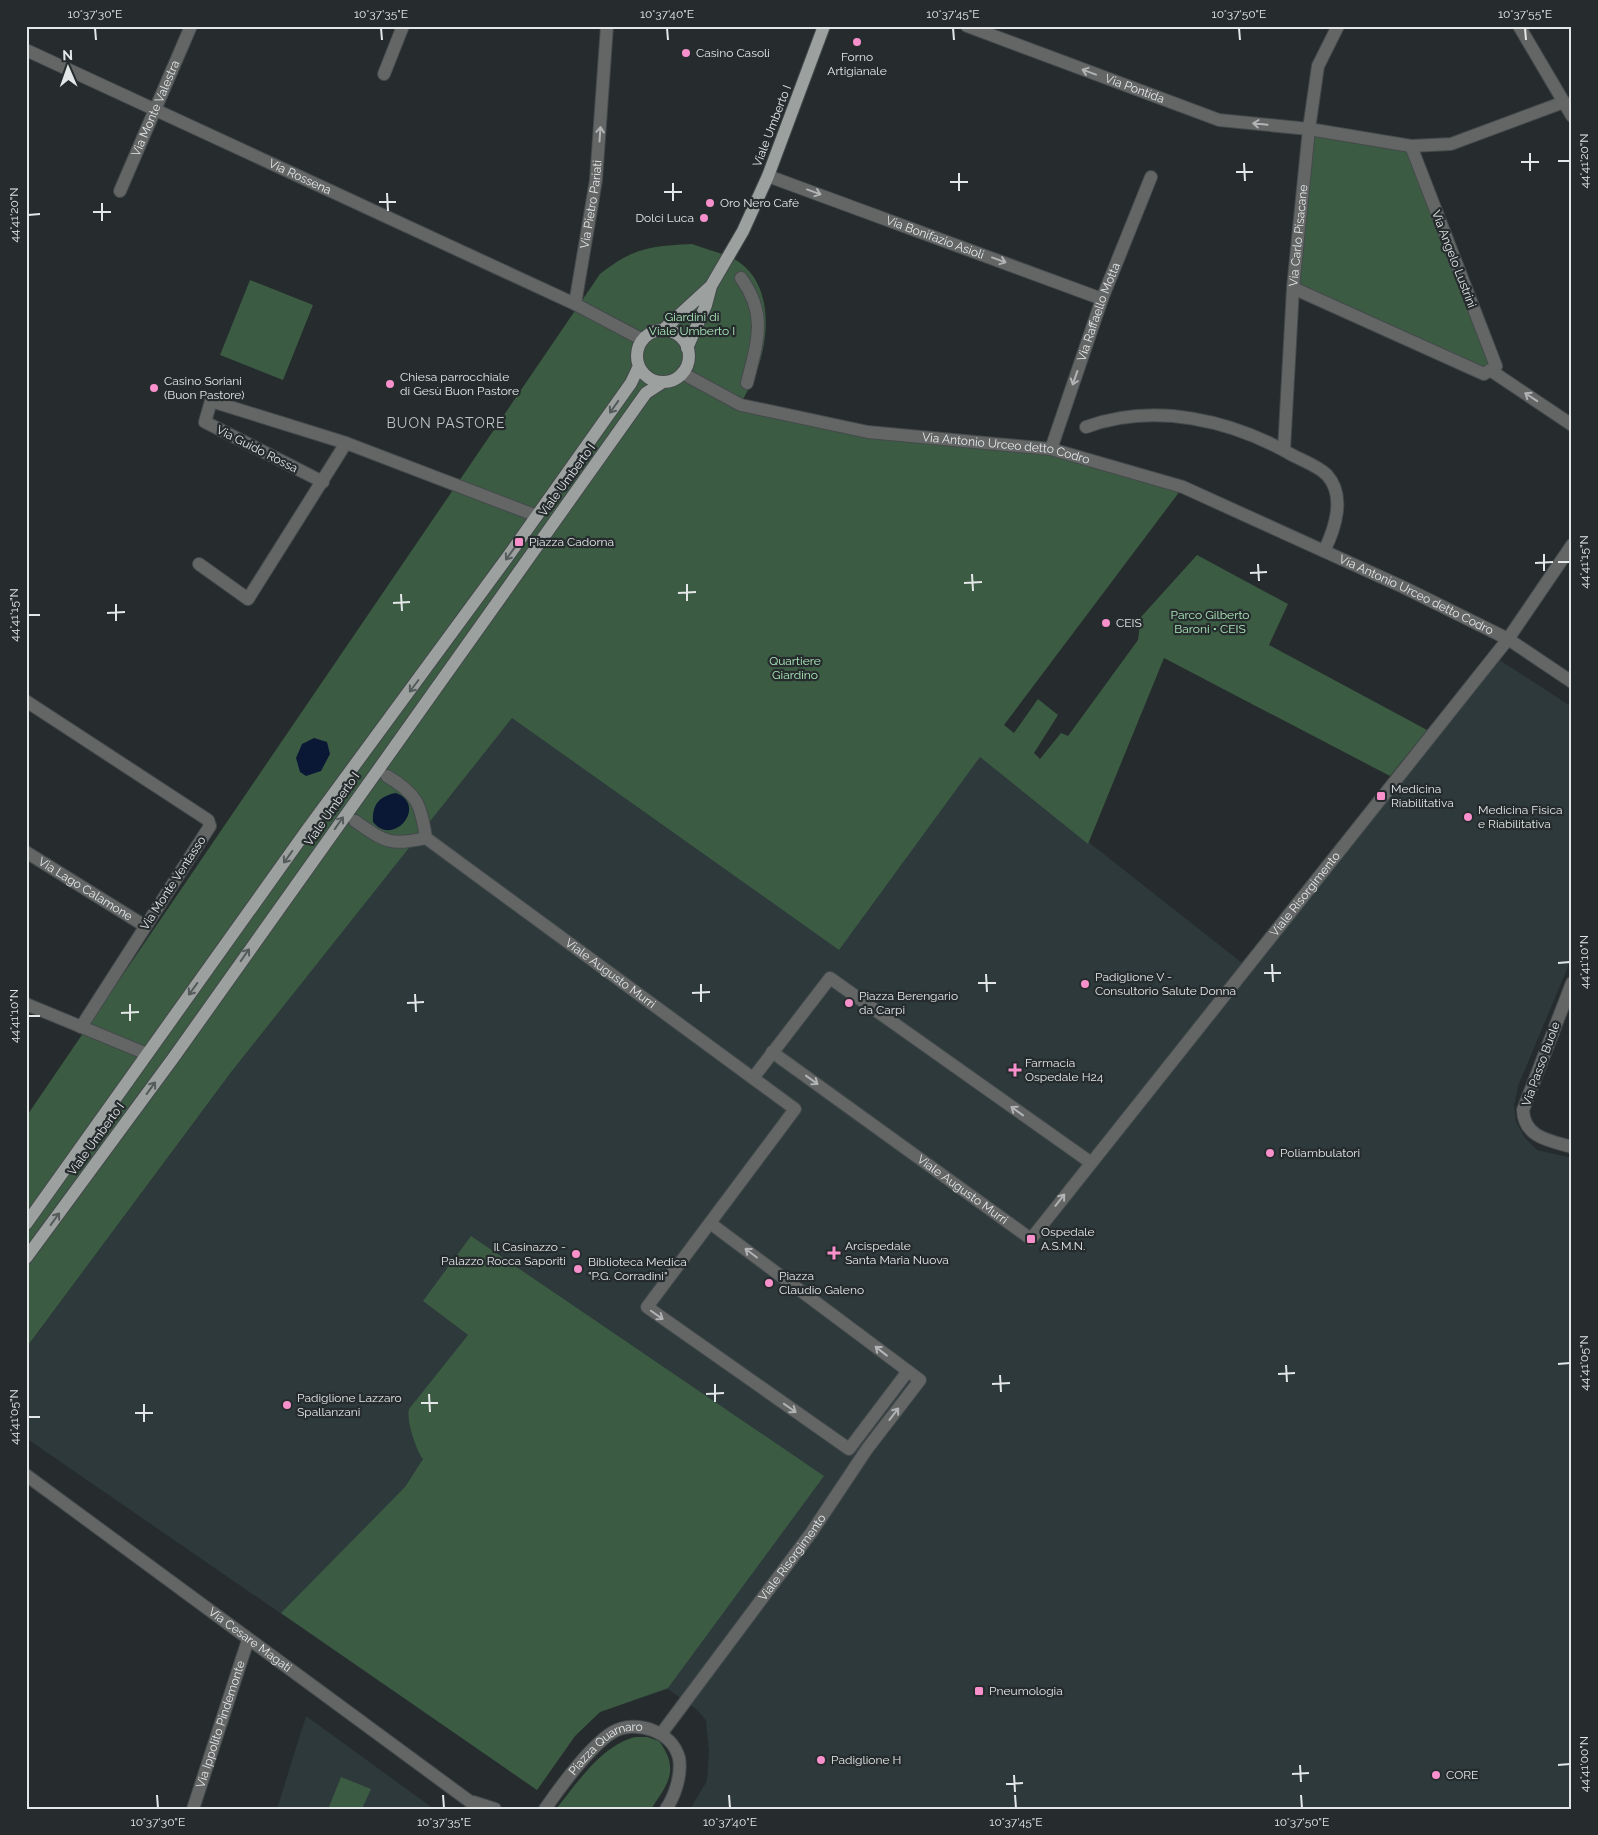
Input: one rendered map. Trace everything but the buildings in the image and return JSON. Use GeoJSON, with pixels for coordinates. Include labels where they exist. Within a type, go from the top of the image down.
{"type":"FeatureCollection","features":[{"type":"Feature","properties":{"kind":"main road","name":"Viale Umberto I"},"geometry":{"type":"LineString","coordinates":[[687,348],[706,304],[711,286],[743,231],[768,176],[824,26]]}},
{"type":"Feature","properties":{"kind":"main road","name":"Viale Umberto I"},"geometry":{"type":"LineString","coordinates":[[662,331],[711,286]]}},
{"type":"Feature","properties":{"kind":"main road"},"geometry":{"type":"LineString","coordinates":[[662,331],[676,334],[687,348],[689,357],[682,374],[677,378],[663,382],[648,377],[639,366],[637,352],[648,335],[662,331]]}},
{"type":"Feature","properties":{"kind":"main road","name":"Viale Umberto I"},"geometry":{"type":"LineString","coordinates":[[26,1224],[307,830],[537,516],[631,383],[639,366]]}},
{"type":"Feature","properties":{"kind":"main road","name":"Viale Umberto I"},"geometry":{"type":"LineString","coordinates":[[26,1258],[174,1057],[646,393],[663,382]]}},
{"type":"Feature","properties":{"kind":"street","name":"Via Monte Valestra"},"geometry":{"type":"LineString","coordinates":[[120,191],[192,26]]}},
{"type":"Feature","properties":{"kind":"street"},"geometry":{"type":"LineString","coordinates":[[384,74],[403,26]]}},
{"type":"Feature","properties":{"kind":"street","name":"Via Pietro Pariati"},"geometry":{"type":"LineString","coordinates":[[575,304],[596,180],[607,26]]}},
{"type":"Feature","properties":{"kind":"street","name":"Via Pontida"},"geometry":{"type":"LineString","coordinates":[[967,26],[1219,120],[1308,129]]}},
{"type":"Feature","properties":{"kind":"street","name":"Via Carlo Pisacane"},"geometry":{"type":"LineString","coordinates":[[1284,450],[1293,288],[1308,129],[1318,66],[1338,26]]}},
{"type":"Feature","properties":{"kind":"street"},"geometry":{"type":"LineString","coordinates":[[1519,26],[1572,116]]}},
{"type":"Feature","properties":{"kind":"street","name":"Via Rossena"},"geometry":{"type":"LineString","coordinates":[[26,50],[575,304]]}},
{"type":"Feature","properties":{"kind":"street"},"geometry":{"type":"LineString","coordinates":[[1308,129],[1411,146],[1451,144],[1564,102]]}},
{"type":"Feature","properties":{"kind":"street","name":"Via Angelo Lustrini"},"geometry":{"type":"LineString","coordinates":[[1411,146],[1496,366],[1490,370]]}},
{"type":"Feature","properties":{"kind":"street","name":"Via Bonifazio Asioli"},"geometry":{"type":"LineString","coordinates":[[768,176],[1102,299]]}},
{"type":"Feature","properties":{"kind":"street","name":"Via Raffaello Motta"},"geometry":{"type":"LineString","coordinates":[[1051,449],[1102,299],[1151,177]]}},
{"type":"Feature","properties":{"kind":"street"},"geometry":{"type":"LineString","coordinates":[[741,278],[753,294],[759,336],[747,383]]}},
{"type":"Feature","properties":{"kind":"street"},"geometry":{"type":"LineString","coordinates":[[1293,288],[1484,374],[1490,370],[1572,425]]}},
{"type":"Feature","properties":{"kind":"street"},"geometry":{"type":"LineString","coordinates":[[575,304],[643,340]]}},
{"type":"Feature","properties":{"kind":"street","name":"Via Antonio Urceo detto Codro"},"geometry":{"type":"LineString","coordinates":[[682,374],[741,405],[868,432],[1051,449],[1183,487],[1324,550],[1508,639]]}},
{"type":"Feature","properties":{"kind":"street","name":"Via Guido Rossa"},"geometry":{"type":"LineString","coordinates":[[323,482],[205,422],[211,401],[346,443],[537,516]]}},
{"type":"Feature","properties":{"kind":"street","name":"Via Antonio Urceo detto Codro"},"geometry":{"type":"LineString","coordinates":[[1086,427],[1116,418],[1136,416],[1207,421],[1223,424],[1284,450],[1322,472],[1331,482],[1335,494],[1337,519],[1324,550]]}},
{"type":"Feature","properties":{"kind":"street"},"geometry":{"type":"LineString","coordinates":[[199,564],[248,599],[346,443]]}},
{"type":"Feature","properties":{"kind":"street","name":"Viale Risorgimento"},"geometry":{"type":"LineString","coordinates":[[1031,1238],[1508,639],[1572,545]]}},
{"type":"Feature","properties":{"kind":"street"},"geometry":{"type":"LineString","coordinates":[[1508,639],[1572,682]]}},
{"type":"Feature","properties":{"kind":"street","name":"Via Monte Ventasso"},"geometry":{"type":"LineString","coordinates":[[26,701],[208,820],[210,826],[81,1028]]}},
{"type":"Feature","properties":{"kind":"street"},"geometry":{"type":"LineString","coordinates":[[355,821],[375,835],[400,844],[426,838],[416,800],[405,786],[387,776]]}},
{"type":"Feature","properties":{"kind":"street","name":"Viale Augusto Murri"},"geometry":{"type":"LineString","coordinates":[[426,838],[795,1109],[710,1223]]}},
{"type":"Feature","properties":{"kind":"street","name":"Via Lago Calamone"},"geometry":{"type":"LineString","coordinates":[[26,852],[145,926]]}},
{"type":"Feature","properties":{"kind":"street"},"geometry":{"type":"LineString","coordinates":[[753,1078],[830,978],[1090,1162]]}},
{"type":"Feature","properties":{"kind":"street","name":"Via Passo Buole"},"geometry":{"type":"LineString","coordinates":[[1572,983],[1523,1110],[1526,1122],[1534,1134],[1544,1140],[1572,1147]]}},
{"type":"Feature","properties":{"kind":"street"},"geometry":{"type":"LineString","coordinates":[[26,1004],[147,1054]]}},
{"type":"Feature","properties":{"kind":"street","name":"Viale Augusto Murri"},"geometry":{"type":"LineString","coordinates":[[772,1052],[1031,1238]]}},
{"type":"Feature","properties":{"kind":"street"},"geometry":{"type":"LineString","coordinates":[[710,1223],[908,1371],[849,1449],[647,1307],[710,1223]]}},
{"type":"Feature","properties":{"kind":"street","name":"Viale Risorgimento"},"geometry":{"type":"LineString","coordinates":[[661,1734],[812,1533],[867,1449],[920,1380],[908,1371]]}},
{"type":"Feature","properties":{"kind":"street"},"geometry":{"type":"LineString","coordinates":[[856,1440],[867,1449]]}},
{"type":"Feature","properties":{"kind":"street","name":"Via Cesare Magati"},"geometry":{"type":"LineString","coordinates":[[26,1475],[93,1522],[248,1640],[476,1805],[494,1809]]}},
{"type":"Feature","properties":{"kind":"street","name":"Via Ippolito Pindemonte"},"geometry":{"type":"LineString","coordinates":[[193,1809],[248,1640]]}},
{"type":"Feature","properties":{"kind":"street","name":"Piazza Quarnaro"},"geometry":{"type":"LineString","coordinates":[[546,1809],[598,1742],[615,1731],[635,1727],[649,1728],[661,1734],[671,1744],[679,1757],[679,1774],[676,1789],[666,1809]]}},
{"type":"Feature","properties":{"kind":"shaded area","name":"Arcispedale Santa Maria Nuova"},"geometry":{"type":"Polygon","coordinates":[[[1498,659],[1572,707],[1572,957],[1518,1086],[1514,1105],[1516,1122],[1525,1138],[1537,1150],[1572,1158],[1572,1809],[690,1809],[707,1781],[709,1752],[706,1720],[696,1709],[668,1689],[600,1712],[575,1736],[537,1790],[26,1438],[26,1348],[232,1071],[512,717],[839,949],[979,756],[1251,970],[1498,659]]]}},
{"type":"Feature","properties":{"kind":"shaded area"},"geometry":{"type":"Polygon","coordinates":[[[306,1716],[434,1809],[277,1809],[306,1716]]]}},
{"type":"Feature","properties":{"kind":"green space"},"geometry":{"type":"Polygon","coordinates":[[[1309,129],[1411,146],[1496,366],[1484,374],[1293,288],[1309,129]]]}},
{"type":"Feature","properties":{"kind":"green space"},"geometry":{"type":"Polygon","coordinates":[[[692,244],[732,258],[745,267],[761,291],[766,322],[762,353],[754,378],[738,409],[1049,454],[1180,491],[1004,725],[1014,733],[1038,699],[1058,715],[1034,753],[1040,759],[1061,733],[1068,736],[1138,640],[1141,617],[1197,555],[1288,604],[1269,645],[1427,730],[1390,776],[1164,658],[1088,844],[980,757],[839,950],[512,718],[232,1071],[26,1348],[26,1117],[600,274],[622,259],[643,250],[692,244]]]}},
{"type":"Feature","properties":{"kind":"green space"},"geometry":{"type":"Polygon","coordinates":[[[250,280],[313,305],[283,380],[220,355],[250,280]]]}},
{"type":"Feature","properties":{"kind":"green space"},"geometry":{"type":"Polygon","coordinates":[[[471,1236],[824,1476],[668,1688],[600,1712],[575,1736],[537,1790],[281,1613],[405,1487],[423,1459],[412,1435],[408,1414],[409,1409],[468,1335],[423,1301],[471,1236]]]}},
{"type":"Feature","properties":{"kind":"green space"},"geometry":{"type":"Polygon","coordinates":[[[635,1737],[647,1737],[659,1741],[669,1760],[670,1768],[667,1784],[651,1809],[556,1809],[591,1766],[611,1748],[635,1737]]]}},
{"type":"Feature","properties":{"kind":"green space"},"geometry":{"type":"Polygon","coordinates":[[[341,1777],[371,1789],[362,1809],[328,1809],[341,1777]]]}},
{"type":"Feature","properties":{"kind":"water"},"geometry":{"type":"Polygon","coordinates":[[[314,738],[327,742],[330,754],[321,771],[306,776],[300,772],[296,758],[302,744],[314,738]]]}},
{"type":"Feature","properties":{"kind":"water"},"geometry":{"type":"Polygon","coordinates":[[[396,793],[405,799],[409,806],[408,814],[404,822],[398,827],[390,830],[381,829],[373,822],[375,806],[385,796],[396,793]]]}},
{"type":"Feature","properties":{"kind":"place","name":"Forno Artigianale"},"geometry":{"type":"Point","coordinates":[857,42]}},
{"type":"Feature","properties":{"kind":"place","name":"Casino Casoli"},"geometry":{"type":"Point","coordinates":[686,53]}},
{"type":"Feature","properties":{"kind":"place","name":"Oro Nero Cafè"},"geometry":{"type":"Point","coordinates":[710,203]}},
{"type":"Feature","properties":{"kind":"place","name":"Dolci Luca"},"geometry":{"type":"Point","coordinates":[704,218]}},
{"type":"Feature","properties":{"kind":"place","name":"Chiesa parrocchiale di Gesù Buon Pastore"},"geometry":{"type":"Point","coordinates":[390,384]}},
{"type":"Feature","properties":{"kind":"place","name":"Casino Soriani (Buon Pastore)"},"geometry":{"type":"Point","coordinates":[154,388]}},
{"type":"Feature","properties":{"kind":"place","name":"Piazza Cadorna"},"geometry":{"type":"Point","coordinates":[519,542]}},
{"type":"Feature","properties":{"kind":"place","name":"CEIS"},"geometry":{"type":"Point","coordinates":[1106,623]}},
{"type":"Feature","properties":{"kind":"place","name":"Medicina Riabilitativa"},"geometry":{"type":"Point","coordinates":[1381,796]}},
{"type":"Feature","properties":{"kind":"place","name":"Medicina Fisica e Riabilitativa"},"geometry":{"type":"Point","coordinates":[1468,817]}},
{"type":"Feature","properties":{"kind":"place","name":"Padiglione V - Consultorio Salute Donna"},"geometry":{"type":"Point","coordinates":[1085,984]}},
{"type":"Feature","properties":{"kind":"place","name":"Piazza Berengario da Carpi"},"geometry":{"type":"Point","coordinates":[849,1003]}},
{"type":"Feature","properties":{"kind":"place","name":"Farmacia Ospedale H24"},"geometry":{"type":"Point","coordinates":[1015,1070]}},
{"type":"Feature","properties":{"kind":"place","name":"Poliambulatori"},"geometry":{"type":"Point","coordinates":[1270,1153]}},
{"type":"Feature","properties":{"kind":"place","name":"Ospedale A.S.M.N."},"geometry":{"type":"Point","coordinates":[1031,1239]}},
{"type":"Feature","properties":{"kind":"place","name":"Arcispedale Santa Maria Nuova"},"geometry":{"type":"Point","coordinates":[834,1253]}},
{"type":"Feature","properties":{"kind":"place","name":"Il Casinazzo - Palazzo Rocca Saporiti"},"geometry":{"type":"Point","coordinates":[576,1254]}},
{"type":"Feature","properties":{"kind":"place","name":"Biblioteca Medica \"P.G. Corradini\""},"geometry":{"type":"Point","coordinates":[578,1269]}},
{"type":"Feature","properties":{"kind":"place","name":"Piazza Claudio Galeno"},"geometry":{"type":"Point","coordinates":[769,1283]}},
{"type":"Feature","properties":{"kind":"place","name":"Padiglione Lazzaro Spallanzani"},"geometry":{"type":"Point","coordinates":[287,1405]}},
{"type":"Feature","properties":{"kind":"place","name":"Pneumologia"},"geometry":{"type":"Point","coordinates":[979,1691]}},
{"type":"Feature","properties":{"kind":"place","name":"Padiglione H"},"geometry":{"type":"Point","coordinates":[821,1760]}},
{"type":"Feature","properties":{"kind":"place","name":"CORE"},"geometry":{"type":"Point","coordinates":[1436,1775]}},
{"type":"Feature","properties":{"kind":"district","name":"BUON PASTORE"},"geometry":{"type":"Point","coordinates":[446,423]}},
{"type":"Feature","properties":{"kind":"park label","name":"Giardini di Viale Umberto I"},"geometry":{"type":"Point","coordinates":[692,324]}},
{"type":"Feature","properties":{"kind":"park label","name":"Parco Gilberto Baroni • CEIS"},"geometry":{"type":"Point","coordinates":[1210,622]}},
{"type":"Feature","properties":{"kind":"park label","name":"Quartiere Giardino"},"geometry":{"type":"Point","coordinates":[795,668]}}]}
